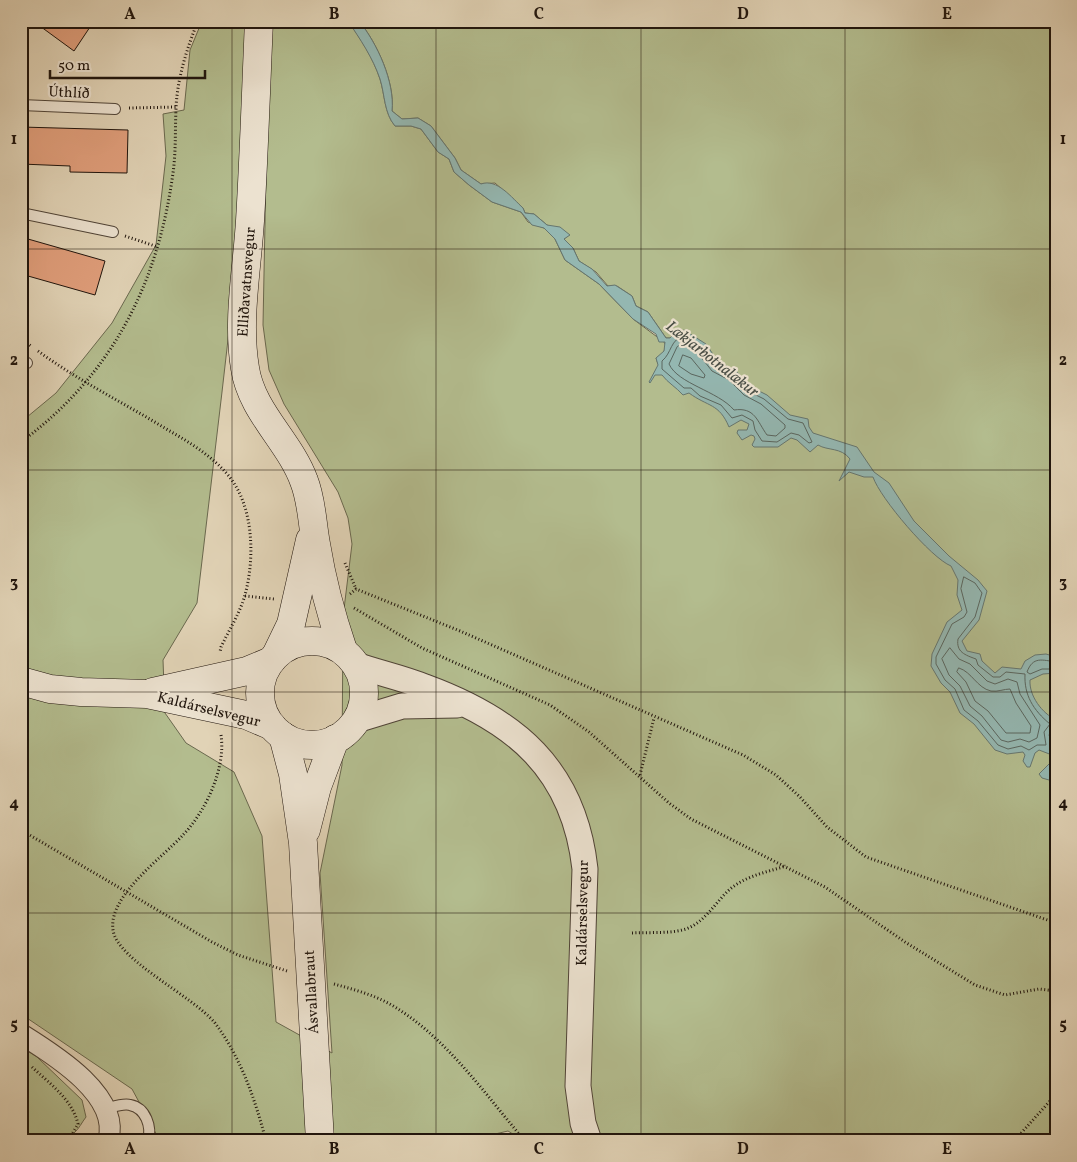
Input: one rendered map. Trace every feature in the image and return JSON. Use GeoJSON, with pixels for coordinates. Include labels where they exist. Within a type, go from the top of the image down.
{"type":"FeatureCollection","features":[{"type":"Feature","properties":{"kind":"main road","name":"Elliðavatnsvegur"},"geometry":{"type":"LineString","coordinates":[[259,21],[242,346],[245,370],[250,389],[304,480],[311,504],[312,526],[327,604],[349,658]]}},
{"type":"Feature","properties":{"kind":"main road","name":"Elliðavatnsvegur"},"geometry":{"type":"LineString","coordinates":[[273,658],[291,624],[312,526]]}},
{"type":"Feature","properties":{"kind":"main road"},"geometry":{"type":"LineString","coordinates":[[302,641],[323,642],[349,658],[364,686],[364,700],[356,720],[342,736],[312,745],[297,743],[277,731],[264,712],[260,697],[261,682],[273,658],[288,646],[302,641]]}},
{"type":"Feature","properties":{"kind":"main road","name":"Kaldárselsvegur"},"geometry":{"type":"LineString","coordinates":[[147,694],[247,671],[273,658]]}},
{"type":"Feature","properties":{"kind":"main road","name":"Kaldárselsvegur"},"geometry":{"type":"LineString","coordinates":[[21,681],[50,689],[147,694],[246,715],[277,731]]}},
{"type":"Feature","properties":{"kind":"main road","name":"Ásvallabraut"},"geometry":{"type":"LineString","coordinates":[[277,731],[294,774],[303,844],[320,1141]]}},
{"type":"Feature","properties":{"kind":"main road","name":"Ásvallabraut"},"geometry":{"type":"LineString","coordinates":[[303,844],[317,787],[335,739]]}},
{"type":"Feature","properties":{"kind":"street","name":"Kaldárselsvegur"},"geometry":{"type":"LineString","coordinates":[[349,658],[424,686],[487,715],[514,732],[534,750],[556,778],[567,800],[582,841],[585,869],[578,1086],[583,1123],[589,1141]]}},
{"type":"Feature","properties":{"kind":"street","name":"Kaldárselsvegur"},"geometry":{"type":"LineString","coordinates":[[356,720],[402,706],[465,705]]}},
{"type":"Feature","properties":{"kind":"street"},"geometry":{"type":"LineString","coordinates":[[21,1034],[78,1074],[106,1109],[111,1125],[108,1141]]}},
{"type":"Feature","properties":{"kind":"lane","name":"Úthlíð"},"geometry":{"type":"LineString","coordinates":[[21,105],[115,109]]}},
{"type":"Feature","properties":{"kind":"lane"},"geometry":{"type":"LineString","coordinates":[[21,213],[113,232]]}},
{"type":"Feature","properties":{"kind":"lane"},"geometry":{"type":"LineString","coordinates":[[106,1109],[128,1104],[143,1113],[149,1124],[148,1141]]}},
{"type":"Feature","properties":{"kind":"path"},"geometry":{"type":"LineString","coordinates":[[21,442],[56,416],[84,382],[114,343],[142,294],[158,247],[174,172],[176,107],[186,54],[198,21]]}},
{"type":"Feature","properties":{"kind":"path"},"geometry":{"type":"LineString","coordinates":[[115,109],[176,107]]}},
{"type":"Feature","properties":{"kind":"path"},"geometry":{"type":"LineString","coordinates":[[113,232],[158,247]]}},
{"type":"Feature","properties":{"kind":"path"},"geometry":{"type":"LineString","coordinates":[[21,338],[84,382],[118,399],[195,446],[229,475],[243,500],[250,527],[250,561],[245,596],[220,647],[220,660]]}},
{"type":"Feature","properties":{"kind":"path"},"geometry":{"type":"LineString","coordinates":[[345,562],[356,589],[460,631],[743,755],[776,775],[800,797],[826,828],[866,857],[1056,923]]}},
{"type":"Feature","properties":{"kind":"path"},"geometry":{"type":"LineString","coordinates":[[348,596],[356,589]]}},
{"type":"Feature","properties":{"kind":"path"},"geometry":{"type":"LineString","coordinates":[[348,604],[422,648],[550,706],[589,732],[640,775],[669,803],[691,819],[825,887],[905,942],[975,985],[1004,995],[1039,989],[1056,991]]}},
{"type":"Feature","properties":{"kind":"path"},"geometry":{"type":"LineString","coordinates":[[640,775],[654,717]]}},
{"type":"Feature","properties":{"kind":"path"},"geometry":{"type":"LineString","coordinates":[[221,732],[222,756],[217,774],[199,814],[184,834],[128,890],[114,913],[112,930],[119,945],[134,960],[192,1001],[213,1022],[238,1059],[249,1084],[266,1141]]}},
{"type":"Feature","properties":{"kind":"path"},"geometry":{"type":"LineString","coordinates":[[21,830],[238,955],[290,971]]}},
{"type":"Feature","properties":{"kind":"path"},"geometry":{"type":"LineString","coordinates":[[632,933],[670,932],[687,928],[708,915],[730,889],[762,873],[786,866]]}},
{"type":"Feature","properties":{"kind":"path"},"geometry":{"type":"LineString","coordinates":[[333,984],[359,991],[388,1003],[419,1025],[450,1054],[525,1141]]}},
{"type":"Feature","properties":{"kind":"path"},"geometry":{"type":"LineString","coordinates":[[26,1062],[68,1101],[76,1113],[78,1124],[68,1141]]}},
{"type":"Feature","properties":{"kind":"path"},"geometry":{"type":"LineString","coordinates":[[1014,1141],[1050,1101],[1056,1087]]}},
{"type":"Feature","properties":{"kind":"path"},"geometry":{"type":"LineString","coordinates":[[21,1136],[33,1141]]}},
{"type":"Feature","properties":{"kind":"green space"},"geometry":{"type":"Polygon","coordinates":[[[202,21],[249,21],[238,252],[197,603],[163,660],[165,713],[186,743],[234,772],[262,836],[276,1022],[332,1053],[320,873],[342,765],[343,617],[352,544],[348,518],[338,492],[284,404],[269,370],[263,325],[269,21],[348,21],[374,64],[380,79],[387,110],[395,126],[411,126],[421,129],[438,152],[449,159],[454,172],[469,185],[492,202],[521,212],[528,222],[544,228],[555,239],[565,260],[599,284],[633,319],[664,342],[666,346],[663,354],[656,358],[658,364],[674,334],[670,338],[666,338],[648,312],[636,306],[632,296],[617,286],[608,286],[596,272],[579,261],[573,248],[564,239],[569,235],[547,225],[534,214],[525,213],[523,208],[495,183],[481,184],[461,170],[455,158],[431,126],[418,118],[402,119],[392,111],[391,88],[388,76],[378,51],[359,21],[1056,21],[1056,1141],[524,1141],[508,1131],[465,1141],[160,1141],[132,1089],[21,1014],[21,422],[56,393],[112,323],[156,245],[166,156],[163,114],[184,110],[190,50],[202,21]]]}},
{"type":"Feature","properties":{"kind":"green space"},"geometry":{"type":"Polygon","coordinates":[[[21,1047],[37,1057],[82,1100],[86,1117],[76,1131],[68,1137],[48,1140],[21,1132],[21,1047]]]}},
{"type":"Feature","properties":{"kind":"water","name":"Lækjarbotnalækur"},"geometry":{"type":"Polygon","coordinates":[[[348,21],[359,21],[378,51],[391,88],[392,111],[402,119],[418,118],[431,126],[455,158],[461,170],[481,184],[487,183],[498,186],[523,208],[525,213],[534,214],[547,225],[560,227],[570,235],[564,239],[573,248],[579,261],[592,269],[607,286],[615,285],[632,296],[636,306],[648,312],[666,338],[670,338],[684,330],[706,344],[719,363],[735,370],[751,387],[767,395],[790,415],[808,419],[809,427],[813,433],[857,447],[874,472],[889,483],[914,521],[949,556],[978,580],[987,591],[979,620],[962,641],[967,651],[980,654],[982,661],[995,673],[1002,667],[1021,669],[1025,661],[1035,655],[1046,654],[1056,657],[1056,673],[1043,674],[1030,680],[1030,686],[1037,703],[1056,720],[1056,731],[1051,731],[1049,735],[1056,754],[1056,782],[1042,778],[1039,774],[1051,762],[1052,755],[1039,750],[1035,753],[1030,767],[1027,767],[1023,761],[1025,755],[1023,752],[1007,754],[995,750],[974,724],[960,713],[950,692],[941,683],[931,666],[932,654],[947,622],[962,610],[957,595],[958,580],[951,566],[931,552],[895,512],[885,499],[873,477],[864,477],[849,472],[839,481],[850,459],[846,455],[818,445],[810,452],[797,440],[791,438],[778,447],[754,447],[752,445],[755,439],[754,436],[751,435],[742,440],[737,433],[738,430],[747,430],[749,424],[741,420],[729,427],[717,409],[689,393],[683,395],[662,375],[655,375],[650,383],[658,365],[656,358],[664,351],[665,342],[659,342],[656,334],[633,319],[599,284],[565,260],[555,239],[544,228],[532,225],[521,212],[492,202],[454,172],[449,159],[438,152],[421,129],[411,126],[395,126],[387,110],[380,79],[374,64],[348,21]]]}},
{"type":"Feature","properties":{"kind":"building"},"geometry":{"type":"Polygon","coordinates":[[[33,21],[94,21],[74,51],[33,21]]]}},
{"type":"Feature","properties":{"kind":"building"},"geometry":{"type":"Polygon","coordinates":[[[21,127],[128,130],[127,173],[70,172],[70,166],[21,164],[21,127]]]}},
{"type":"Feature","properties":{"kind":"building"},"geometry":{"type":"Polygon","coordinates":[[[21,237],[105,261],[95,295],[21,274],[21,237]]]}}]}
